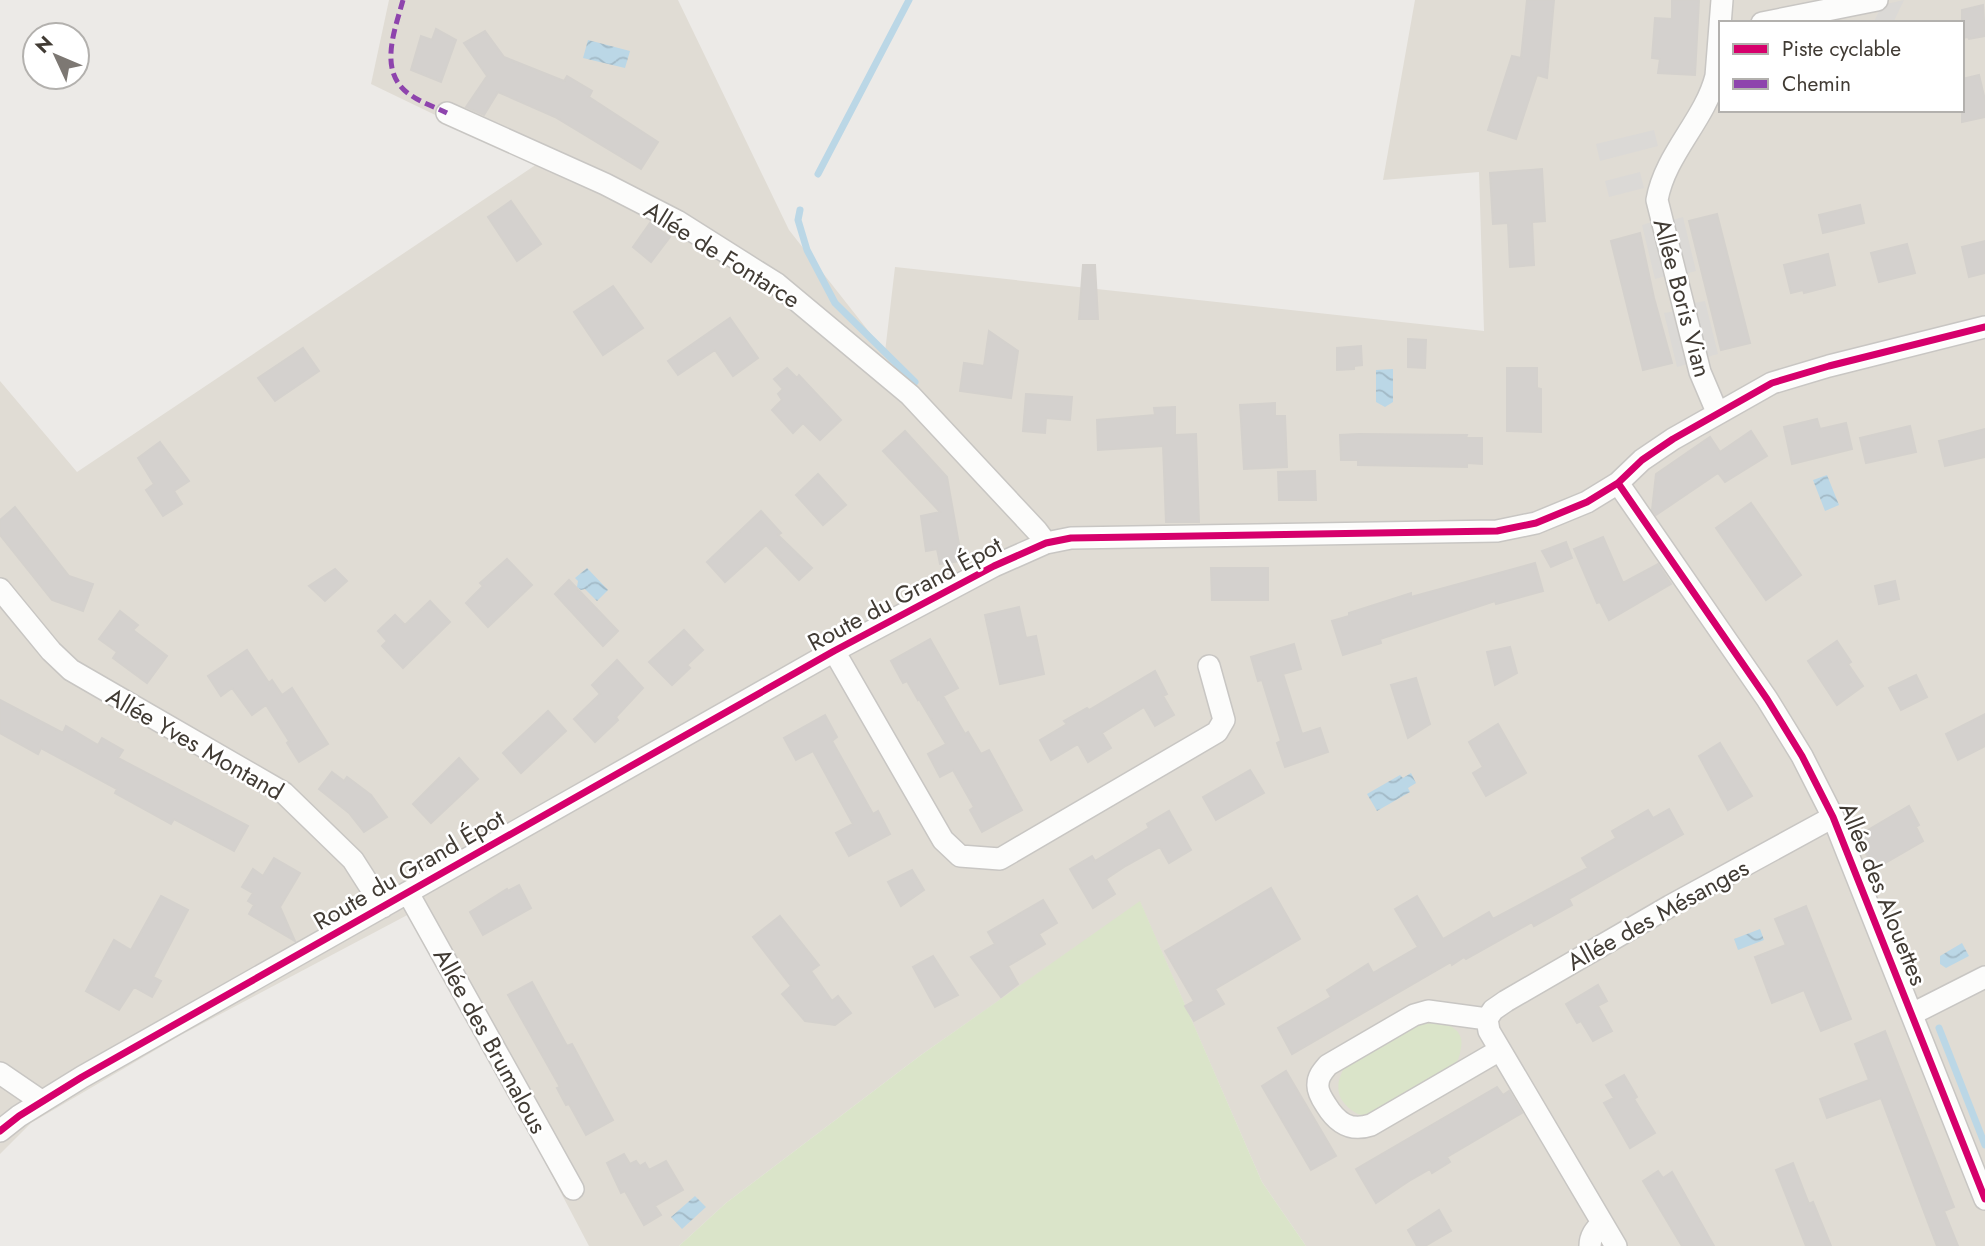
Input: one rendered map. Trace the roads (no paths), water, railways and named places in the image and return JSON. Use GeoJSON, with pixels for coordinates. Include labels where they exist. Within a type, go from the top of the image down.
{"type":"FeatureCollection","features":[{"type":"Feature","properties":{"kind":"street","name":"Allée Boris Vian"},"geometry":{"type":"LineString","coordinates":[[1721,21],[1723,0]]}},
{"type":"Feature","properties":{"kind":"street"},"geometry":{"type":"LineString","coordinates":[[1772,21],[1877,0]]}},
{"type":"Feature","properties":{"kind":"street","name":"Allée Boris Vian"},"geometry":{"type":"LineString","coordinates":[[1717,412],[1700,372],[1657,200],[1664,177],[1713,87],[1719,36]]}},
{"type":"Feature","properties":{"kind":"street","name":"Allée de Fontarce"},"geometry":{"type":"LineString","coordinates":[[447,113],[605,184],[677,222],[777,284],[910,395],[1046,543]]}},
{"type":"Feature","properties":{"kind":"street","name":"Route du Grand Épot"},"geometry":{"type":"LineString","coordinates":[[0,1131],[41,1101],[834,652],[994,566],[1046,543],[1071,538],[1497,531],[1536,523],[1563,513],[1618,483],[1642,460],[1717,412],[1772,383],[1985,327]]}},
{"type":"Feature","properties":{"kind":"street","name":"Allée des Alouettes"},"geometry":{"type":"LineString","coordinates":[[1618,483],[1767,698],[1802,756],[1833,817],[1985,1199]]}},
{"type":"Feature","properties":{"kind":"street","name":"Allée Yves Montand"},"geometry":{"type":"LineString","coordinates":[[0,589],[51,651],[71,670],[284,793],[353,860],[383,907]]}},
{"type":"Feature","properties":{"kind":"street"},"geometry":{"type":"LineString","coordinates":[[834,652],[943,840],[960,856],[1000,859],[1216,732],[1224,720],[1209,666]]}},
{"type":"Feature","properties":{"kind":"street","name":"Allée des Mésanges"},"geometry":{"type":"LineString","coordinates":[[1488,1019],[1493,1010],[1506,1001],[1670,906],[1833,817]]}},
{"type":"Feature","properties":{"kind":"street","name":"Allée des Brumalous"},"geometry":{"type":"LineString","coordinates":[[408,893],[573,1189]]}},
{"type":"Feature","properties":{"kind":"street"},"geometry":{"type":"LineString","coordinates":[[1912,1014],[1985,977]]}},
{"type":"Feature","properties":{"kind":"street"},"geometry":{"type":"LineString","coordinates":[[1500,1050],[1360,1129],[1341,1124],[1327,1108],[1319,1093],[1319,1075],[1328,1065],[1414,1015],[1427,1011],[1488,1019],[1489,1031],[1616,1246]]}},
{"type":"Feature","properties":{"kind":"street"},"geometry":{"type":"LineString","coordinates":[[0,1073],[41,1101]]}},
{"type":"Feature","properties":{"kind":"street"},"geometry":{"type":"LineString","coordinates":[[1590,1246],[1594,1230],[1602,1223]]}},
{"type":"Feature","properties":{"kind":"water"},"geometry":{"type":"Polygon","coordinates":[[[588,40],[630,51],[625,68],[583,58],[588,40]]]}},
{"type":"Feature","properties":{"kind":"water"},"geometry":{"type":"Polygon","coordinates":[[[1393,369],[1393,402],[1385,407],[1376,402],[1376,370],[1393,369]]]}},
{"type":"Feature","properties":{"kind":"water"},"geometry":{"type":"Polygon","coordinates":[[[1827,475],[1839,505],[1825,511],[1813,480],[1827,475]]]}},
{"type":"Feature","properties":{"kind":"water"},"geometry":{"type":"Polygon","coordinates":[[[587,568],[608,590],[597,601],[585,589],[577,587],[578,581],[575,578],[587,568]]]}},
{"type":"Feature","properties":{"kind":"water"},"geometry":{"type":"Polygon","coordinates":[[[1411,773],[1416,783],[1408,788],[1410,792],[1377,811],[1367,794],[1400,775],[1403,778],[1411,773]]]}},
{"type":"Feature","properties":{"kind":"water"},"geometry":{"type":"Polygon","coordinates":[[[1760,929],[1764,940],[1738,950],[1734,939],[1760,929]]]}},
{"type":"Feature","properties":{"kind":"water"},"geometry":{"type":"Polygon","coordinates":[[[1962,943],[1969,956],[1946,968],[1940,964],[1940,956],[1962,943]]]}},
{"type":"Feature","properties":{"kind":"water"},"geometry":{"type":"Polygon","coordinates":[[[695,1196],[706,1207],[682,1229],[671,1217],[695,1196]]]}},
{"type":"Feature","properties":{"kind":"waterway"},"geometry":{"type":"LineString","coordinates":[[818,174],[909,0]]}},
{"type":"Feature","properties":{"kind":"waterway"},"geometry":{"type":"LineString","coordinates":[[800,210],[798,220],[807,250],[835,303],[915,382]]}},
{"type":"Feature","properties":{"kind":"waterway"},"geometry":{"type":"LineString","coordinates":[[1939,1028],[1985,1145]]}}]}
